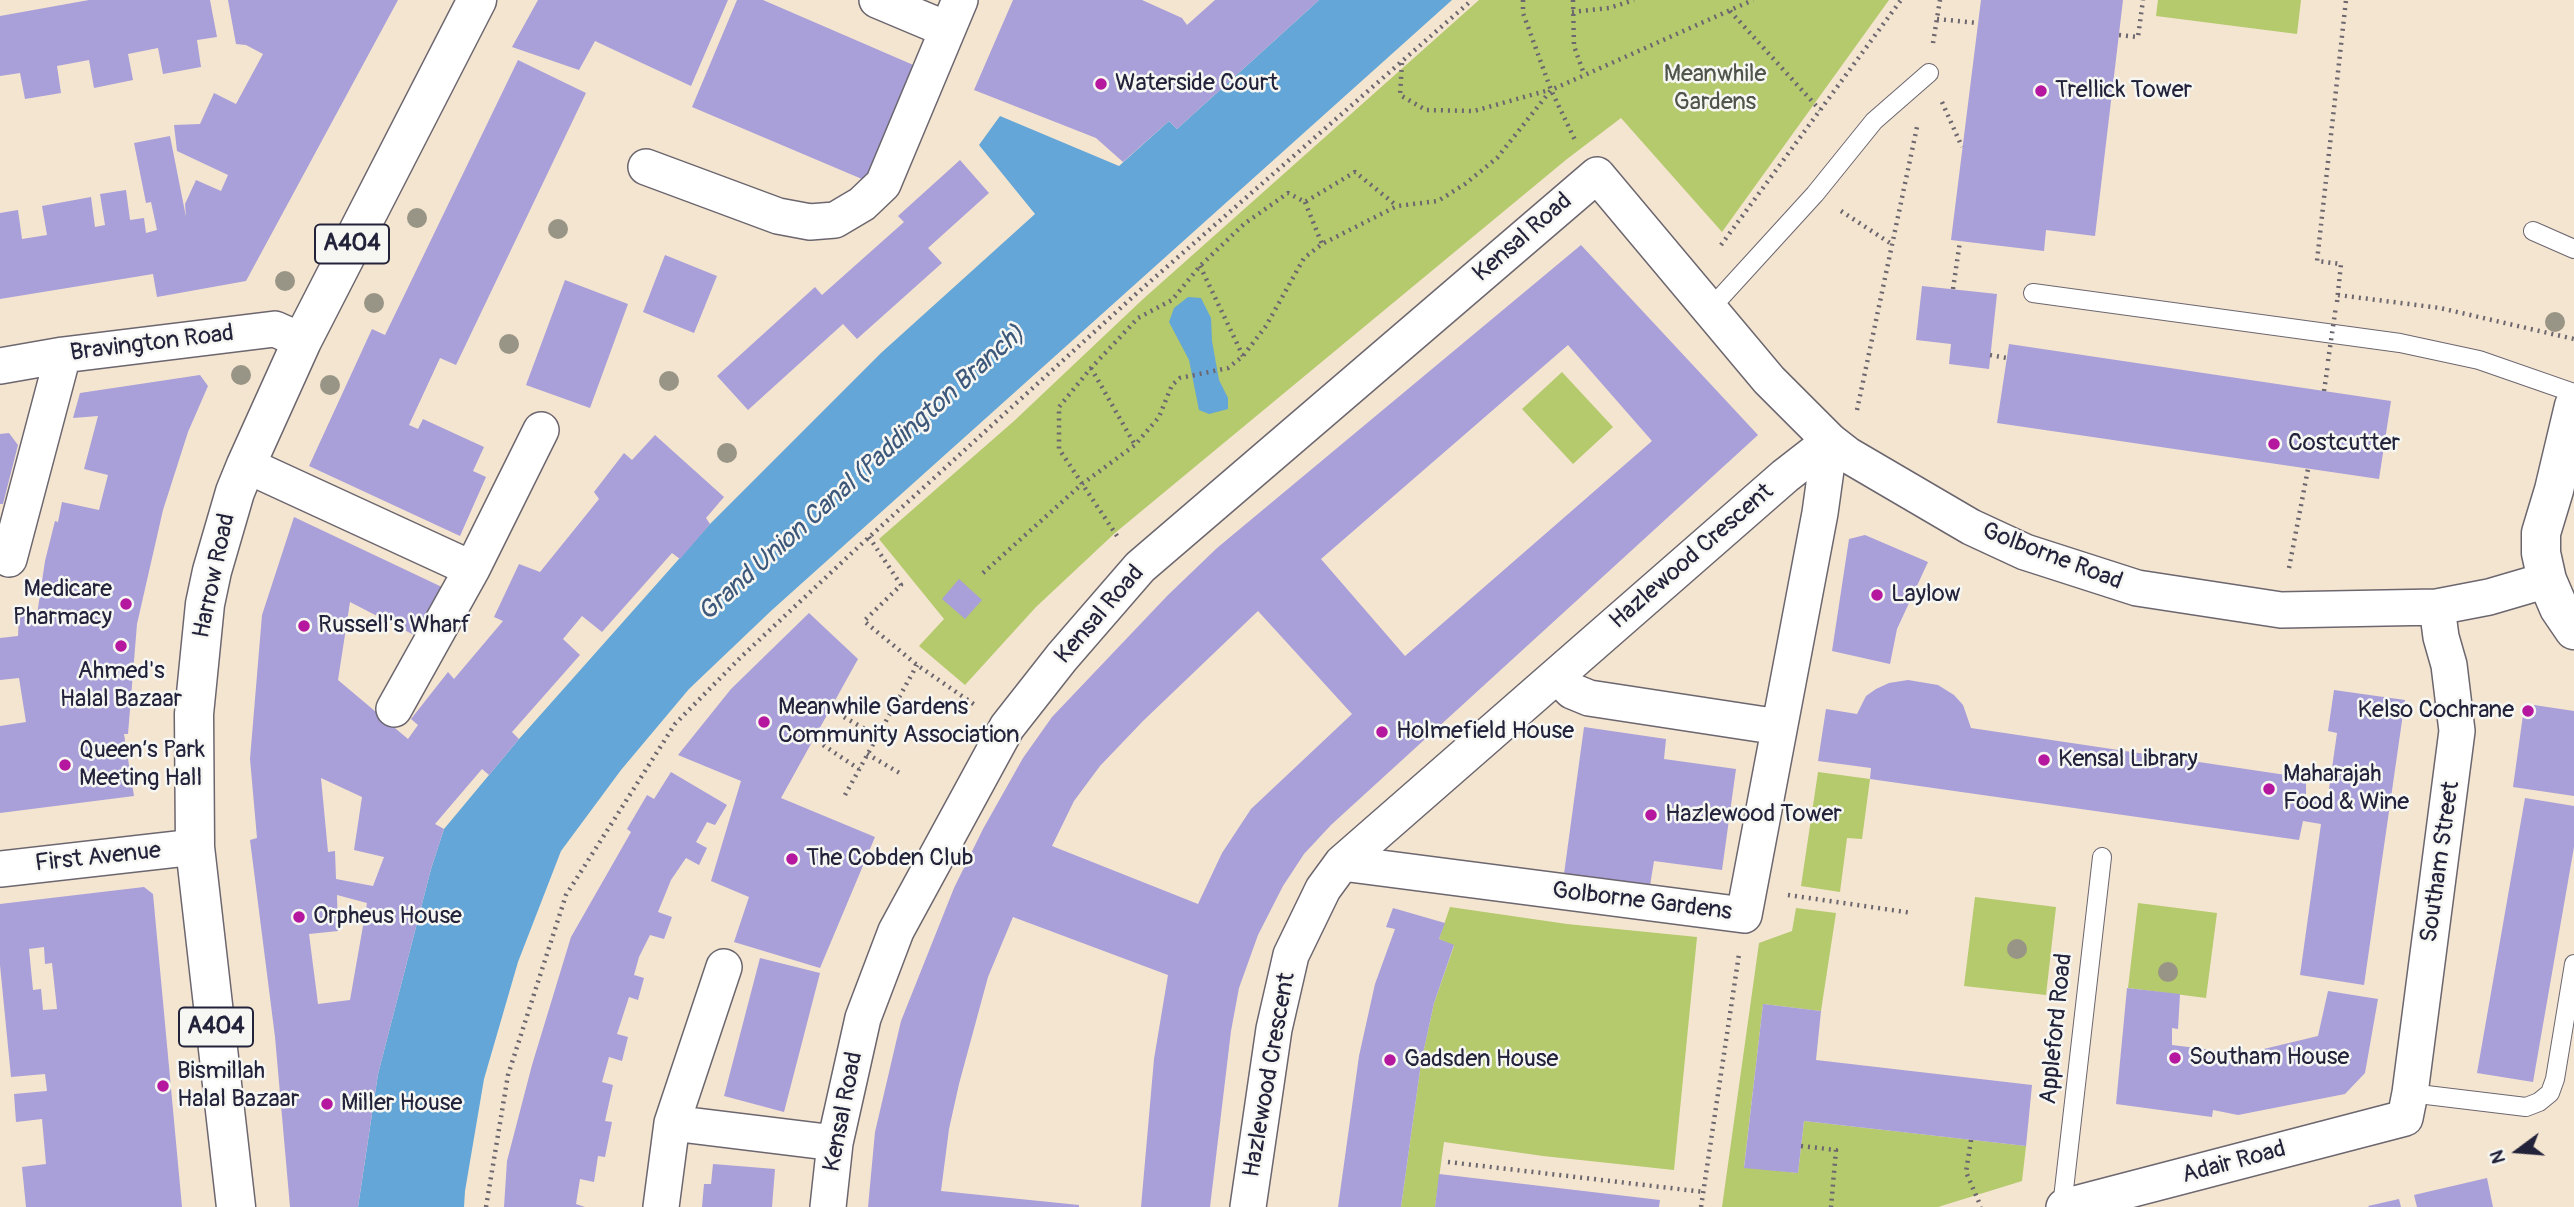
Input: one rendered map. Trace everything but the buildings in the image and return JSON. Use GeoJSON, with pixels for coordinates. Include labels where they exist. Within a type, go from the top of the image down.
{"type":"FeatureCollection","features":[{"type":"Feature","properties":{"kind":"main road","name":"Harrow Road"},"geometry":{"type":"LineString","coordinates":[[236,1207],[195,847],[194,713],[201,628],[212,571],[235,492],[302,341],[477,0]]}},
{"type":"Feature","properties":{"kind":"main road"},"geometry":{"type":"LineString","coordinates":[[2574,406],[2541,533],[2541,553],[2547,580],[2559,608],[2574,630]]}},
{"type":"Feature","properties":{"kind":"street"},"geometry":{"type":"LineString","coordinates":[[646,167],[778,216],[810,222],[835,220],[862,204],[883,184],[953,15],[877,0]]}},
{"type":"Feature","properties":{"kind":"street","name":"Golborne Road"},"geometry":{"type":"LineString","coordinates":[[1597,175],[1769,380],[1839,448],[1971,527],[2025,552],[2137,589],[2281,610],[2437,607],[2490,597],[2547,580]]}},
{"type":"Feature","properties":{"kind":"street","name":"Kensal Road"},"geometry":{"type":"LineString","coordinates":[[828,1207],[835,1143],[863,1018],[896,931],[1007,727],[1062,657],[1140,567],[1597,175]]}},
{"type":"Feature","properties":{"kind":"street","name":"Bravington Road"},"geometry":{"type":"LineString","coordinates":[[0,366],[63,355],[275,329],[302,341]]}},
{"type":"Feature","properties":{"kind":"street"},"geometry":{"type":"LineString","coordinates":[[9,559],[63,355]]}},
{"type":"Feature","properties":{"kind":"street"},"geometry":{"type":"LineString","coordinates":[[394,709],[472,569],[541,430]]}},
{"type":"Feature","properties":{"kind":"street","name":"Hazlewood Crescent"},"geometry":{"type":"LineString","coordinates":[[1248,1207],[1274,1029],[1291,955],[1323,889],[1342,863],[1785,476],[1839,448]]}},
{"type":"Feature","properties":{"kind":"street","name":"Golborne Gardens"},"geometry":{"type":"LineString","coordinates":[[1342,863],[1744,915],[1820,513],[1839,448]]}},
{"type":"Feature","properties":{"kind":"street"},"geometry":{"type":"LineString","coordinates":[[246,464],[472,569]]}},
{"type":"Feature","properties":{"kind":"street"},"geometry":{"type":"LineString","coordinates":[[1785,476],[1820,513]]}},
{"type":"Feature","properties":{"kind":"street","name":"Southam Street"},"geometry":{"type":"LineString","coordinates":[[2408,1106],[2457,731],[2449,665],[2437,607]]}},
{"type":"Feature","properties":{"kind":"street"},"geometry":{"type":"LineString","coordinates":[[1557,676],[1572,691],[1590,698],[1779,727]]}},
{"type":"Feature","properties":{"kind":"street","name":"First Avenue"},"geometry":{"type":"LineString","coordinates":[[0,869],[195,847]]}},
{"type":"Feature","properties":{"kind":"street"},"geometry":{"type":"LineString","coordinates":[[661,1207],[672,1123],[724,967]]}},
{"type":"Feature","properties":{"kind":"street","name":"Adair Road"},"geometry":{"type":"LineString","coordinates":[[2063,1207],[2408,1106]]}},
{"type":"Feature","properties":{"kind":"street"},"geometry":{"type":"LineString","coordinates":[[672,1123],[835,1143]]}},
{"type":"Feature","properties":{"kind":"lane"},"geometry":{"type":"LineString","coordinates":[[1701,297],[1815,194],[1874,121],[1928,72]]}},
{"type":"Feature","properties":{"kind":"lane"},"geometry":{"type":"LineString","coordinates":[[2533,231],[2574,250]]}},
{"type":"Feature","properties":{"kind":"lane"},"geometry":{"type":"LineString","coordinates":[[2033,293],[2400,342],[2479,360],[2574,393]]}},
{"type":"Feature","properties":{"kind":"lane","name":"Appleford Road"},"geometry":{"type":"LineString","coordinates":[[2063,1207],[2102,857]]}},
{"type":"Feature","properties":{"kind":"lane"},"geometry":{"type":"LineString","coordinates":[[2408,1106],[2526,1107],[2539,1102],[2550,1093],[2555,1079],[2574,964]]}},
{"type":"Feature","properties":{"kind":"path"},"geometry":{"type":"LineString","coordinates":[[486,1207],[508,1075],[566,894],[676,724],[741,657],[869,537],[1137,293],[1472,0]]}},
{"type":"Feature","properties":{"kind":"path"},"geometry":{"type":"LineString","coordinates":[[1522,0],[1523,13],[1551,90],[1579,147],[1597,175]]}},
{"type":"Feature","properties":{"kind":"path"},"geometry":{"type":"LineString","coordinates":[[1573,0],[1574,46],[1584,74]]}},
{"type":"Feature","properties":{"kind":"path"},"geometry":{"type":"LineString","coordinates":[[1572,12],[1609,8],[1634,0]]}},
{"type":"Feature","properties":{"kind":"path"},"geometry":{"type":"LineString","coordinates":[[1402,63],[1400,95],[1426,110],[1474,111],[1551,90],[1754,0]]}},
{"type":"Feature","properties":{"kind":"path"},"geometry":{"type":"LineString","coordinates":[[1701,297],[1820,110],[1900,0]]}},
{"type":"Feature","properties":{"kind":"path"},"geometry":{"type":"LineString","coordinates":[[1839,448],[1928,72],[1940,0]]}},
{"type":"Feature","properties":{"kind":"path"},"geometry":{"type":"LineString","coordinates":[[2119,35],[2138,37],[2143,0]]}},
{"type":"Feature","properties":{"kind":"path"},"geometry":{"type":"LineString","coordinates":[[2324,391],[2341,264],[2317,261],[2346,0]]}},
{"type":"Feature","properties":{"kind":"path"},"geometry":{"type":"LineString","coordinates":[[1730,11],[1820,110]]}},
{"type":"Feature","properties":{"kind":"path"},"geometry":{"type":"LineString","coordinates":[[1937,19],[1978,23]]}},
{"type":"Feature","properties":{"kind":"path"},"geometry":{"type":"LineString","coordinates":[[1928,72],[1962,147]]}},
{"type":"Feature","properties":{"kind":"path"},"geometry":{"type":"LineString","coordinates":[[983,573],[1083,484],[1135,445],[1158,416],[1172,385],[1180,378],[1228,368],[1243,356],[1266,326],[1304,258],[1322,244],[1397,206],[1438,201],[1465,184],[1497,158],[1551,90]]}},
{"type":"Feature","properties":{"kind":"path"},"geometry":{"type":"LineString","coordinates":[[1305,202],[1355,172],[1397,206]]}},
{"type":"Feature","properties":{"kind":"path"},"geometry":{"type":"LineString","coordinates":[[1140,567],[1059,449],[1059,407],[1138,318],[1172,300],[1200,267],[1244,224],[1288,193],[1305,202],[1322,244]]}},
{"type":"Feature","properties":{"kind":"path"},"geometry":{"type":"LineString","coordinates":[[1953,289],[1961,241]]}},
{"type":"Feature","properties":{"kind":"path"},"geometry":{"type":"LineString","coordinates":[[1200,267],[1243,356]]}},
{"type":"Feature","properties":{"kind":"path"},"geometry":{"type":"LineString","coordinates":[[2338,295],[2440,308],[2574,339]]}},
{"type":"Feature","properties":{"kind":"path"},"geometry":{"type":"LineString","coordinates":[[1990,355],[2007,358]]}},
{"type":"Feature","properties":{"kind":"path"},"geometry":{"type":"LineString","coordinates":[[2328,361],[2340,363]]}},
{"type":"Feature","properties":{"kind":"path"},"geometry":{"type":"LineString","coordinates":[[1091,368],[1135,445]]}},
{"type":"Feature","properties":{"kind":"path"},"geometry":{"type":"LineString","coordinates":[[2281,610],[2308,469]]}},
{"type":"Feature","properties":{"kind":"path"},"geometry":{"type":"LineString","coordinates":[[869,537],[901,584],[864,621],[917,665],[1007,727]]}},
{"type":"Feature","properties":{"kind":"path"},"geometry":{"type":"LineString","coordinates":[[845,795],[917,665]]}},
{"type":"Feature","properties":{"kind":"path"},"geometry":{"type":"LineString","coordinates":[[844,718],[877,736]]}},
{"type":"Feature","properties":{"kind":"path"},"geometry":{"type":"LineString","coordinates":[[823,745],[859,769]]}},
{"type":"Feature","properties":{"kind":"path"},"geometry":{"type":"LineString","coordinates":[[867,754],[903,775]]}},
{"type":"Feature","properties":{"kind":"path"},"geometry":{"type":"LineString","coordinates":[[1798,896],[1912,912]]}},
{"type":"Feature","properties":{"kind":"path"},"geometry":{"type":"LineString","coordinates":[[1701,1207],[1744,915]]}},
{"type":"Feature","properties":{"kind":"path"},"geometry":{"type":"LineString","coordinates":[[1971,1140],[1966,1172],[1981,1207]]}},
{"type":"Feature","properties":{"kind":"path"},"geometry":{"type":"LineString","coordinates":[[1801,1146],[1836,1150],[1832,1207]]}},
{"type":"Feature","properties":{"kind":"path"},"geometry":{"type":"LineString","coordinates":[[1448,1162],[1704,1192]]}},
{"type":"Feature","properties":{"kind":"green space","name":"Meanwhile Gardens"},"geometry":{"type":"Polygon","coordinates":[[[1479,0],[1889,0],[1722,232],[1621,118],[1567,159],[1115,533],[1036,607],[965,685],[919,646],[944,619],[879,539],[1014,421],[1142,300],[1479,0]]]}},
{"type":"Feature","properties":{"kind":"green space"},"geometry":{"type":"Polygon","coordinates":[[[2158,0],[2301,0],[2297,34],[2156,16],[2158,0]]]}},
{"type":"Feature","properties":{"kind":"green space"},"geometry":{"type":"Polygon","coordinates":[[[1562,372],[1613,427],[1573,464],[1522,409],[1562,372]]]}},
{"type":"Feature","properties":{"kind":"green space"},"geometry":{"type":"Polygon","coordinates":[[[1818,772],[1870,779],[1862,839],[1847,838],[1840,892],[1801,886],[1818,772]]]}},
{"type":"Feature","properties":{"kind":"green space"},"geometry":{"type":"Polygon","coordinates":[[[1975,897],[2056,907],[2046,995],[1964,986],[1975,897]]]}},
{"type":"Feature","properties":{"kind":"green space"},"geometry":{"type":"Polygon","coordinates":[[[2138,903],[2217,913],[2206,998],[2128,988],[2138,903]]]}},
{"type":"Feature","properties":{"kind":"green space"},"geometry":{"type":"Polygon","coordinates":[[[1450,907],[1567,924],[1697,937],[1674,1170],[1444,1142],[1435,1207],[1401,1207],[1421,1063],[1434,1003],[1454,946],[1439,939],[1450,907]]]}},
{"type":"Feature","properties":{"kind":"green space"},"geometry":{"type":"Polygon","coordinates":[[[1796,908],[1836,913],[1821,1011],[1763,1004],[1744,1167],[1798,1173],[1804,1121],[2026,1146],[2022,1181],[1938,1207],[1722,1207],[1759,943],[1792,931],[1796,908]]]}},
{"type":"Feature","properties":{"kind":"water","name":"Grand Union Canal (Paddington Branch)"},"geometry":{"type":"Polygon","coordinates":[[[1319,0],[1452,0],[772,610],[689,689],[621,770],[561,851],[518,962],[484,1079],[464,1207],[358,1207],[378,1074],[431,869],[444,829],[519,739],[710,524],[881,353],[1035,214],[979,145],[1000,116],[1119,166],[1169,121],[1177,129],[1319,0]]]}},
{"type":"Feature","properties":{"kind":"water"},"geometry":{"type":"Polygon","coordinates":[[[1188,297],[1201,298],[1211,318],[1219,380],[1228,398],[1228,409],[1209,414],[1199,410],[1189,360],[1169,322],[1174,308],[1188,297]]]}},
{"type":"Feature","properties":{"kind":"place","name":"Waterside Court"},"geometry":{"type":"Point","coordinates":[1101,84]}},
{"type":"Feature","properties":{"kind":"place","name":"Trellick Tower"},"geometry":{"type":"Point","coordinates":[2041,91]}},
{"type":"Feature","properties":{"kind":"place","name":"Costcutter"},"geometry":{"type":"Point","coordinates":[2274,444]}},
{"type":"Feature","properties":{"kind":"place","name":"Laylow"},"geometry":{"type":"Point","coordinates":[1877,595]}},
{"type":"Feature","properties":{"kind":"place","name":"Medicare Pharmacy"},"geometry":{"type":"Point","coordinates":[126,604]}},
{"type":"Feature","properties":{"kind":"place","name":"Russell's Wharf"},"geometry":{"type":"Point","coordinates":[304,626]}},
{"type":"Feature","properties":{"kind":"place","name":"Ahmed's Halal Bazaar"},"geometry":{"type":"Point","coordinates":[121,646]}},
{"type":"Feature","properties":{"kind":"place","name":"Kelso Cochrane"},"geometry":{"type":"Point","coordinates":[2528,711]}},
{"type":"Feature","properties":{"kind":"place","name":"Meanwhile Gardens Community Association"},"geometry":{"type":"Point","coordinates":[764,722]}},
{"type":"Feature","properties":{"kind":"place","name":"Holmefield House"},"geometry":{"type":"Point","coordinates":[1382,732]}},
{"type":"Feature","properties":{"kind":"place","name":"Kensal Library"},"geometry":{"type":"Point","coordinates":[2044,760]}},
{"type":"Feature","properties":{"kind":"place","name":"Queen’s Park Meeting Hall"},"geometry":{"type":"Point","coordinates":[65,765]}},
{"type":"Feature","properties":{"kind":"place","name":"Maharajah Food & Wine"},"geometry":{"type":"Point","coordinates":[2269,789]}},
{"type":"Feature","properties":{"kind":"place","name":"Hazlewood Tower"},"geometry":{"type":"Point","coordinates":[1651,815]}},
{"type":"Feature","properties":{"kind":"place","name":"The Cobden Club"},"geometry":{"type":"Point","coordinates":[792,859]}},
{"type":"Feature","properties":{"kind":"place","name":"Orpheus House"},"geometry":{"type":"Point","coordinates":[299,917]}},
{"type":"Feature","properties":{"kind":"place","name":"Southam House"},"geometry":{"type":"Point","coordinates":[2175,1058]}},
{"type":"Feature","properties":{"kind":"place","name":"Gadsden House"},"geometry":{"type":"Point","coordinates":[1390,1060]}},
{"type":"Feature","properties":{"kind":"place","name":"Bismillah Halal Bazaar"},"geometry":{"type":"Point","coordinates":[163,1086]}},
{"type":"Feature","properties":{"kind":"place","name":"Miller House"},"geometry":{"type":"Point","coordinates":[327,1104]}}]}
